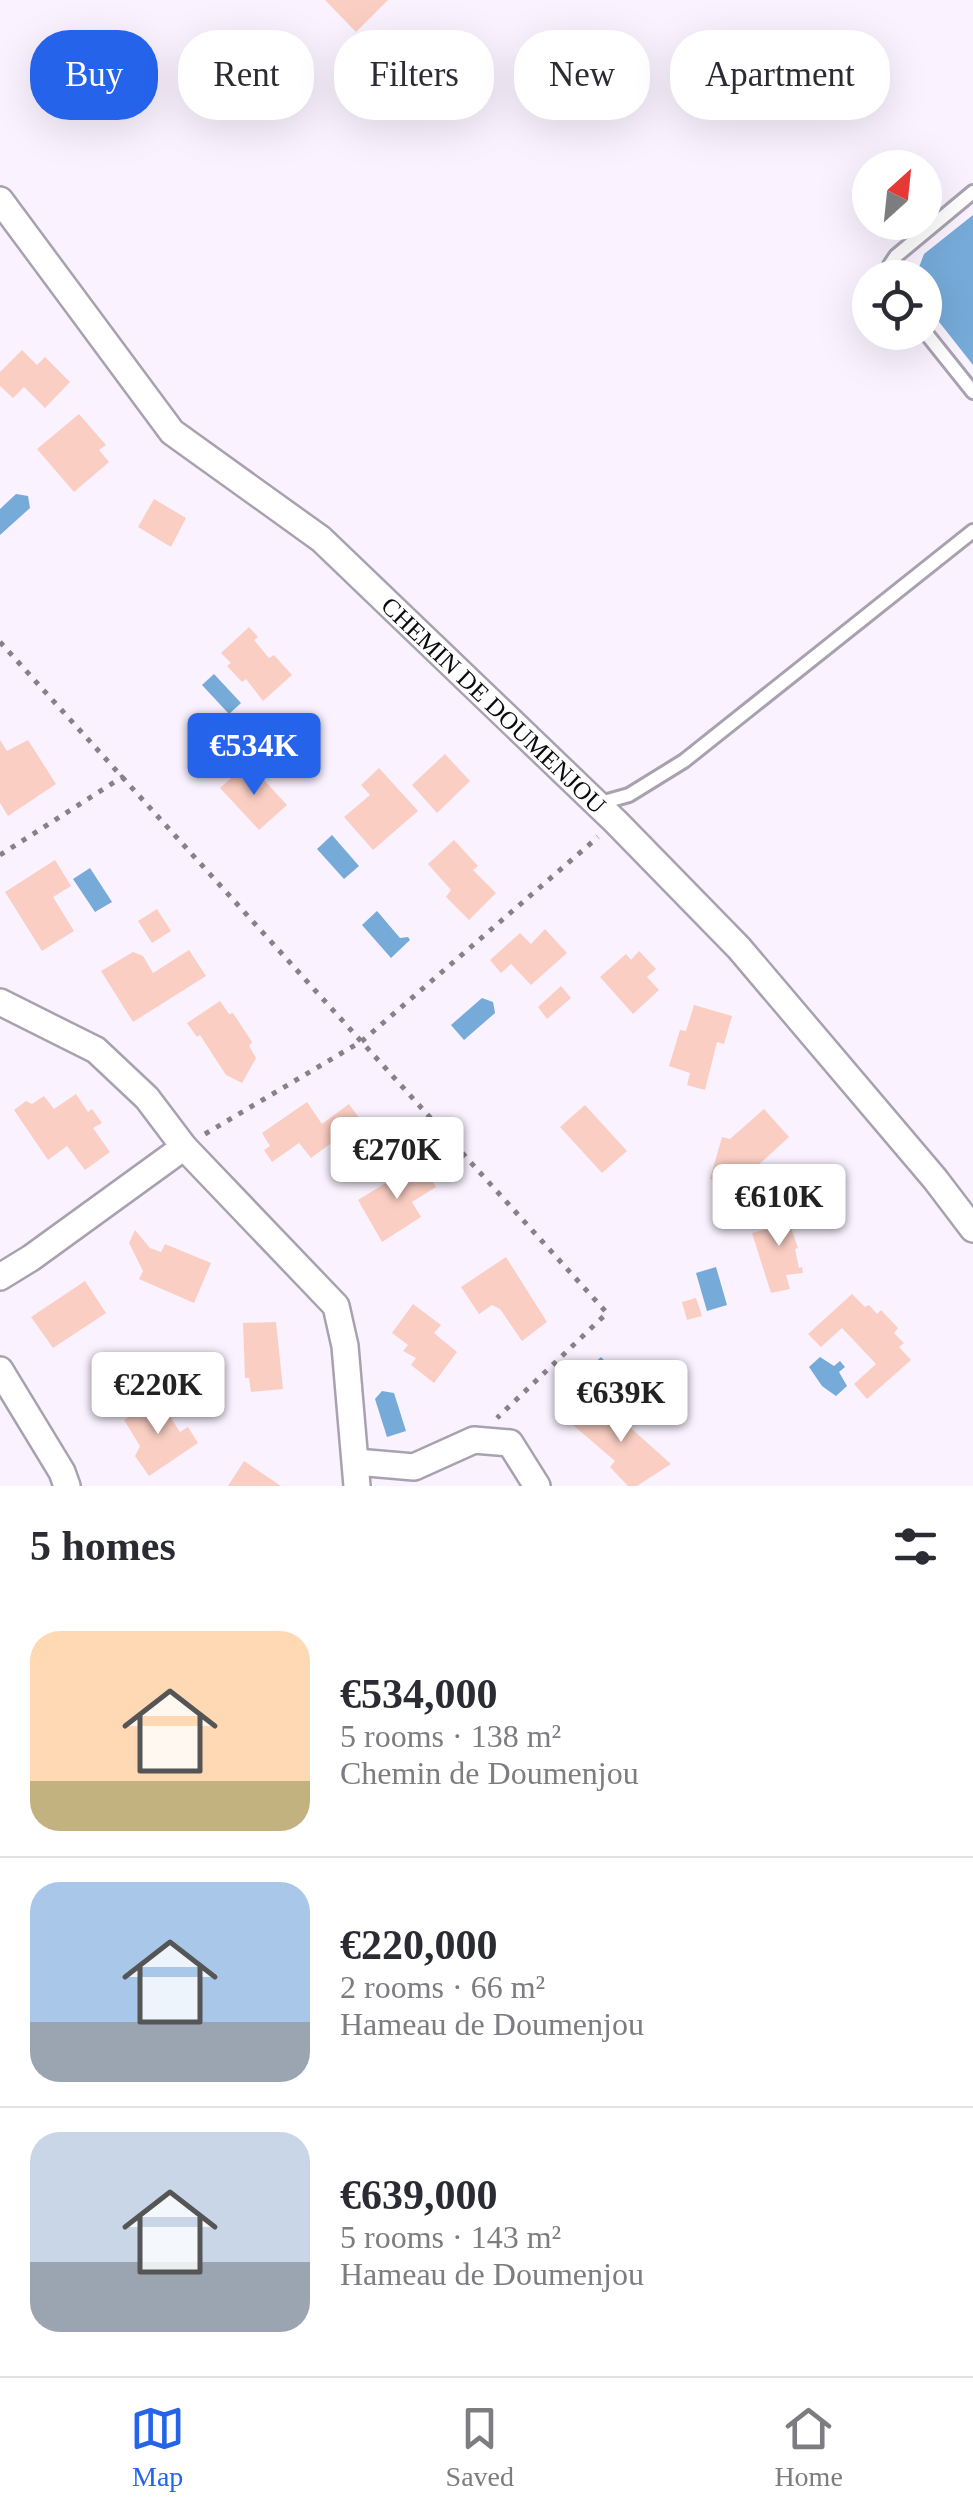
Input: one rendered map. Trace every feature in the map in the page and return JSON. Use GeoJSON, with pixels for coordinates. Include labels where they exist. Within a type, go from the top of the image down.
{"type":"FeatureCollection","features":[{"type":"Feature","properties":{"kind":"street","name":"CHEMIN DE DOUMENJOU"},"geometry":{"type":"LineString","coordinates":[[0,200],[172,432],[321,539],[606,814],[739,948],[973,1229]]}},
{"type":"Feature","properties":{"kind":"street"},"geometry":{"type":"LineString","coordinates":[[0,1002],[96,1050],[148,1098],[184,1146],[336,1306],[345,1346],[356,1474],[414,1467],[474,1440],[510,1443],[537,1486]]}},
{"type":"Feature","properties":{"kind":"street"},"geometry":{"type":"LineString","coordinates":[[0,1277],[184,1146]]}},
{"type":"Feature","properties":{"kind":"street"},"geometry":{"type":"LineString","coordinates":[[0,1370],[67,1486]]}},
{"type":"Feature","properties":{"kind":"lane"},"geometry":{"type":"LineString","coordinates":[[893,260],[973,192]]}},
{"type":"Feature","properties":{"kind":"lane"},"geometry":{"type":"LineString","coordinates":[[939,350],[973,392]]}},
{"type":"Feature","properties":{"kind":"lane"},"geometry":{"type":"LineString","coordinates":[[606,814],[684,760],[973,531]]}},
{"type":"Feature","properties":{"kind":"path"},"geometry":{"type":"LineString","coordinates":[[0,642],[607,1313],[474,1440]]}},
{"type":"Feature","properties":{"kind":"path"},"geometry":{"type":"LineString","coordinates":[[0,855],[124,776]]}},
{"type":"Feature","properties":{"kind":"path"},"geometry":{"type":"LineString","coordinates":[[184,1146],[362,1042],[606,814]]}},
{"type":"Feature","properties":{"kind":"water"},"geometry":{"type":"Polygon","coordinates":[[[973,215],[973,365],[942,326],[942,260],[922,260],[973,215]]]}},
{"type":"Feature","properties":{"kind":"water"},"geometry":{"type":"Polygon","coordinates":[[[16,494],[28,496],[30,508],[0,535],[0,509],[16,494]]]}},
{"type":"Feature","properties":{"kind":"water"},"geometry":{"type":"Polygon","coordinates":[[[214,674],[241,703],[229,714],[202,685],[214,674]]]}},
{"type":"Feature","properties":{"kind":"water"},"geometry":{"type":"Polygon","coordinates":[[[332,835],[359,866],[344,879],[317,849],[332,835]]]}},
{"type":"Feature","properties":{"kind":"water"},"geometry":{"type":"Polygon","coordinates":[[[90,868],[112,902],[95,912],[73,879],[90,868]]]}},
{"type":"Feature","properties":{"kind":"water"},"geometry":{"type":"Polygon","coordinates":[[[377,911],[400,938],[410,940],[391,958],[362,925],[377,911]]]}},
{"type":"Feature","properties":{"kind":"water"},"geometry":{"type":"Polygon","coordinates":[[[482,998],[493,1002],[495,1013],[464,1040],[451,1025],[482,998]]]}},
{"type":"Feature","properties":{"kind":"water"},"geometry":{"type":"Polygon","coordinates":[[[716,1267],[727,1305],[707,1311],[696,1273],[716,1267]]]}},
{"type":"Feature","properties":{"kind":"water"},"geometry":{"type":"Polygon","coordinates":[[[601,1357],[613,1369],[608,1374],[613,1380],[605,1388],[598,1382],[585,1394],[574,1382],[601,1357]]]}},
{"type":"Feature","properties":{"kind":"water"},"geometry":{"type":"Polygon","coordinates":[[[820,1357],[834,1366],[840,1361],[845,1367],[839,1372],[847,1386],[836,1396],[822,1386],[809,1367],[820,1357]]]}},
{"type":"Feature","properties":{"kind":"water"},"geometry":{"type":"Polygon","coordinates":[[[382,1391],[394,1393],[406,1431],[387,1437],[375,1399],[382,1391]]]}},
{"type":"Feature","properties":{"kind":"building"},"geometry":{"type":"Polygon","coordinates":[[[325,0],[388,0],[358,30],[325,0]]]}},
{"type":"Feature","properties":{"kind":"building"},"geometry":{"type":"Polygon","coordinates":[[[22,350],[37,365],[45,357],[70,382],[45,408],[24,387],[13,398],[0,386],[0,372],[22,350]]]}},
{"type":"Feature","properties":{"kind":"building"},"geometry":{"type":"Polygon","coordinates":[[[79,414],[106,445],[99,450],[109,462],[74,492],[37,449],[79,414]]]}},
{"type":"Feature","properties":{"kind":"building"},"geometry":{"type":"Polygon","coordinates":[[[154,499],[186,518],[171,547],[138,527],[154,499]]]}},
{"type":"Feature","properties":{"kind":"building"},"geometry":{"type":"Polygon","coordinates":[[[249,627],[269,658],[274,655],[292,675],[263,701],[246,679],[242,682],[227,666],[231,663],[221,653],[249,627]]]}},
{"type":"Feature","properties":{"kind":"building"},"geometry":{"type":"Polygon","coordinates":[[[0,740],[7,751],[28,740],[56,784],[8,816],[0,803],[0,740]]]}},
{"type":"Feature","properties":{"kind":"building"},"geometry":{"type":"Polygon","coordinates":[[[445,754],[470,781],[437,813],[412,785],[445,754]]]}},
{"type":"Feature","properties":{"kind":"building"},"geometry":{"type":"Polygon","coordinates":[[[245,766],[287,805],[259,830],[220,788],[245,766]]]}},
{"type":"Feature","properties":{"kind":"building"},"geometry":{"type":"Polygon","coordinates":[[[379,768],[418,811],[373,850],[344,817],[370,795],[361,785],[379,768]]]}},
{"type":"Feature","properties":{"kind":"building"},"geometry":{"type":"Polygon","coordinates":[[[454,840],[478,866],[473,870],[496,893],[469,920],[446,897],[451,890],[428,864],[454,840]]]}},
{"type":"Feature","properties":{"kind":"building"},"geometry":{"type":"Polygon","coordinates":[[[55,860],[71,886],[53,897],[74,931],[42,951],[5,892],[55,860]]]}},
{"type":"Feature","properties":{"kind":"building"},"geometry":{"type":"Polygon","coordinates":[[[157,909],[171,931],[152,943],[138,921],[157,909]]]}},
{"type":"Feature","properties":{"kind":"building"},"geometry":{"type":"Polygon","coordinates":[[[545,929],[567,953],[531,985],[511,964],[501,973],[490,960],[520,933],[531,944],[545,929]]]}},
{"type":"Feature","properties":{"kind":"building"},"geometry":{"type":"Polygon","coordinates":[[[189,950],[206,976],[133,1022],[101,971],[133,952],[143,956],[153,973],[189,950]]]}},
{"type":"Feature","properties":{"kind":"building"},"geometry":{"type":"Polygon","coordinates":[[[639,951],[656,969],[647,977],[659,990],[633,1014],[600,977],[626,954],[631,960],[639,951]]]}},
{"type":"Feature","properties":{"kind":"building"},"geometry":{"type":"Polygon","coordinates":[[[561,986],[571,998],[547,1019],[538,1007],[561,986]]]}},
{"type":"Feature","properties":{"kind":"building"},"geometry":{"type":"Polygon","coordinates":[[[220,1001],[252,1042],[249,1046],[256,1058],[242,1083],[226,1075],[200,1035],[197,1037],[187,1023],[220,1001]]]}},
{"type":"Feature","properties":{"kind":"building"},"geometry":{"type":"Polygon","coordinates":[[[694,1005],[732,1016],[724,1044],[717,1042],[705,1090],[687,1085],[690,1073],[669,1066],[680,1030],[686,1031],[694,1005]]]}},
{"type":"Feature","properties":{"kind":"building"},"geometry":{"type":"Polygon","coordinates":[[[76,1094],[88,1112],[92,1109],[102,1123],[93,1128],[110,1152],[85,1170],[67,1146],[48,1160],[14,1110],[26,1101],[32,1104],[44,1096],[54,1109],[76,1094]]]}},
{"type":"Feature","properties":{"kind":"building"},"geometry":{"type":"Polygon","coordinates":[[[307,1102],[322,1124],[349,1104],[365,1126],[349,1138],[345,1133],[311,1158],[299,1143],[272,1162],[264,1150],[270,1146],[262,1133],[307,1102]]]}},
{"type":"Feature","properties":{"kind":"building"},"geometry":{"type":"Polygon","coordinates":[[[585,1105],[627,1151],[602,1173],[560,1127],[585,1105]]]}},
{"type":"Feature","properties":{"kind":"building"},"geometry":{"type":"Polygon","coordinates":[[[764,1109],[789,1137],[754,1169],[748,1189],[710,1179],[722,1137],[730,1139],[764,1109]]]}},
{"type":"Feature","properties":{"kind":"building"},"geometry":{"type":"Polygon","coordinates":[[[420,1162],[436,1187],[412,1202],[421,1217],[382,1242],[358,1200],[420,1162]]]}},
{"type":"Feature","properties":{"kind":"building"},"geometry":{"type":"Polygon","coordinates":[[[795,1205],[798,1219],[789,1222],[803,1273],[786,1275],[790,1289],[771,1293],[752,1233],[772,1228],[767,1212],[795,1205]]]}},
{"type":"Feature","properties":{"kind":"building"},"geometry":{"type":"Polygon","coordinates":[[[135,1230],[150,1248],[161,1252],[165,1244],[211,1263],[194,1303],[139,1279],[143,1271],[129,1243],[135,1230]]]}},
{"type":"Feature","properties":{"kind":"building"},"geometry":{"type":"Polygon","coordinates":[[[506,1257],[547,1322],[522,1341],[500,1309],[492,1305],[479,1314],[461,1287],[506,1257]]]}},
{"type":"Feature","properties":{"kind":"building"},"geometry":{"type":"Polygon","coordinates":[[[85,1281],[106,1313],[53,1348],[31,1317],[85,1281]]]}},
{"type":"Feature","properties":{"kind":"building"},"geometry":{"type":"Polygon","coordinates":[[[852,1294],[877,1314],[881,1310],[898,1328],[894,1333],[904,1343],[899,1347],[911,1360],[867,1399],[854,1384],[876,1364],[842,1328],[821,1347],[808,1334],[852,1294]]]}},
{"type":"Feature","properties":{"kind":"building"},"geometry":{"type":"Polygon","coordinates":[[[696,1298],[702,1316],[687,1320],[682,1302],[696,1298]]]}},
{"type":"Feature","properties":{"kind":"building"},"geometry":{"type":"Polygon","coordinates":[[[413,1304],[441,1325],[434,1333],[457,1352],[434,1383],[411,1365],[416,1358],[403,1351],[408,1345],[392,1333],[413,1304]]]}},
{"type":"Feature","properties":{"kind":"building"},"geometry":{"type":"Polygon","coordinates":[[[276,1322],[283,1389],[251,1392],[249,1378],[245,1378],[243,1323],[276,1322]]]}},
{"type":"Feature","properties":{"kind":"building"},"geometry":{"type":"Polygon","coordinates":[[[158,1398],[180,1432],[188,1427],[198,1443],[149,1476],[135,1456],[140,1446],[124,1420],[158,1398]]]}},
{"type":"Feature","properties":{"kind":"building"},"geometry":{"type":"Polygon","coordinates":[[[596,1398],[671,1464],[637,1486],[628,1486],[610,1467],[615,1461],[573,1425],[596,1398]]]}},
{"type":"Feature","properties":{"kind":"building"},"geometry":{"type":"Polygon","coordinates":[[[244,1461],[281,1486],[228,1486],[244,1461]]]}}]}
